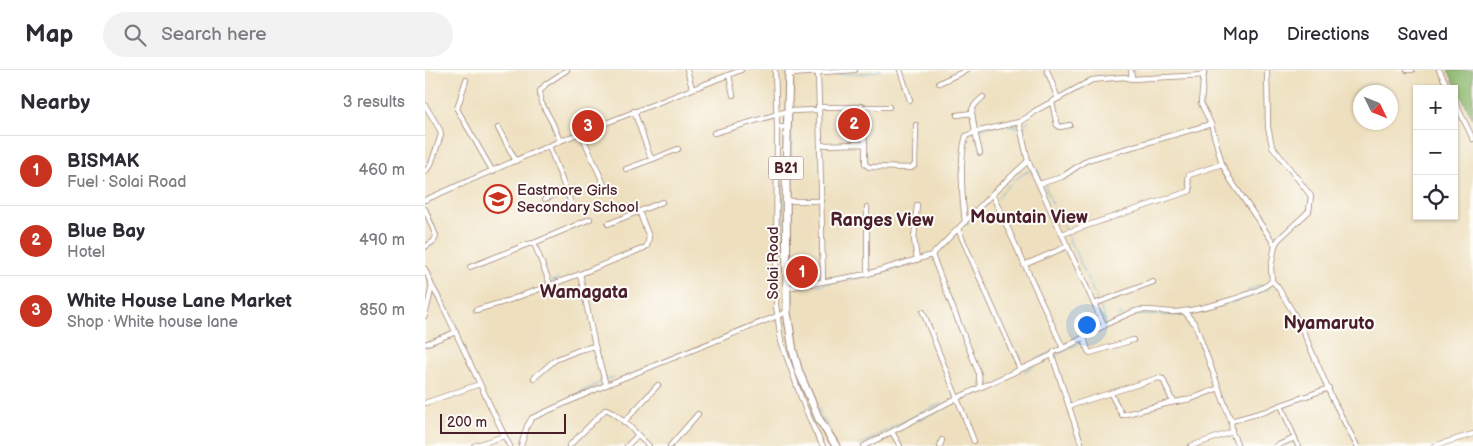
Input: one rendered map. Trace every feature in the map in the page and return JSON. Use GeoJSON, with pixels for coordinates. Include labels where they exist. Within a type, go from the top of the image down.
{"type":"FeatureCollection","features":[{"type":"Feature","properties":{"kind":"highway","name":"Solai Road"},"geometry":{"type":"LineString","coordinates":[[790,72],[786,201],[787,312],[793,351],[799,372],[819,420],[836,446]]}},
{"type":"Feature","properties":{"kind":"street"},"geometry":{"type":"LineString","coordinates":[[560,141],[541,102],[540,91],[546,84],[567,70]]}},
{"type":"Feature","properties":{"kind":"street"},"geometry":{"type":"LineString","coordinates":[[687,70],[692,88]]}},
{"type":"Feature","properties":{"kind":"street"},"geometry":{"type":"LineString","coordinates":[[425,200],[493,172],[560,141],[741,70]]}},
{"type":"Feature","properties":{"kind":"street"},"geometry":{"type":"LineString","coordinates":[[775,70],[777,127],[776,299],[781,341],[803,403],[823,446]]}},
{"type":"Feature","properties":{"kind":"street"},"geometry":{"type":"LineString","coordinates":[[790,72],[818,73],[855,70]]}},
{"type":"Feature","properties":{"kind":"street"},"geometry":{"type":"LineString","coordinates":[[900,70],[910,100]]}},
{"type":"Feature","properties":{"kind":"street"},"geometry":{"type":"LineString","coordinates":[[1047,70],[1058,98]]}},
{"type":"Feature","properties":{"kind":"street"},"geometry":{"type":"LineString","coordinates":[[1131,70],[1132,79]]}},
{"type":"Feature","properties":{"kind":"street"},"geometry":{"type":"LineString","coordinates":[[1267,70],[1268,127],[1272,146],[1311,196],[1309,211],[1275,245],[1271,268],[1272,281],[1299,322],[1332,398],[1357,446]]}},
{"type":"Feature","properties":{"kind":"street"},"geometry":{"type":"LineString","coordinates":[[1407,70],[1412,70]]}},
{"type":"Feature","properties":{"kind":"street"},"geometry":{"type":"LineString","coordinates":[[1439,70],[1447,85]]}},
{"type":"Feature","properties":{"kind":"street"},"geometry":{"type":"LineString","coordinates":[[939,83],[964,71]]}},
{"type":"Feature","properties":{"kind":"street"},"geometry":{"type":"LineString","coordinates":[[965,222],[962,203],[962,172],[966,136],[975,132],[1019,122],[1092,80],[1132,79],[1204,72],[1201,103],[1211,124],[1222,164],[1230,179],[1275,245]]}},
{"type":"Feature","properties":{"kind":"street"},"geometry":{"type":"LineString","coordinates":[[818,73],[823,282]]}},
{"type":"Feature","properties":{"kind":"street"},"geometry":{"type":"LineString","coordinates":[[729,75],[733,95]]}},
{"type":"Feature","properties":{"kind":"street"},"geometry":{"type":"LineString","coordinates":[[466,80],[457,109],[493,172]]}},
{"type":"Feature","properties":{"kind":"street"},"geometry":{"type":"LineString","coordinates":[[980,153],[972,110],[983,97]]}},
{"type":"Feature","properties":{"kind":"street"},"geometry":{"type":"LineString","coordinates":[[1052,102],[1057,125],[1060,127],[1070,125]]}},
{"type":"Feature","properties":{"kind":"street"},"geometry":{"type":"LineString","coordinates":[[425,105],[441,135],[431,164],[425,172]]}},
{"type":"Feature","properties":{"kind":"street"},"geometry":{"type":"LineString","coordinates":[[714,133],[776,113],[788,111],[861,106],[889,107]]}},
{"type":"Feature","properties":{"kind":"street"},"geometry":{"type":"LineString","coordinates":[[861,106],[865,164],[869,167],[911,168],[915,165],[916,125]]}},
{"type":"Feature","properties":{"kind":"street"},"geometry":{"type":"LineString","coordinates":[[1458,108],[1473,139]]}},
{"type":"Feature","properties":{"kind":"street"},"geometry":{"type":"LineString","coordinates":[[634,111],[653,159]]}},
{"type":"Feature","properties":{"kind":"street"},"geometry":{"type":"LineString","coordinates":[[957,115],[972,112]]}},
{"type":"Feature","properties":{"kind":"street"},"geometry":{"type":"LineString","coordinates":[[1019,122],[1028,161],[1104,325]]}},
{"type":"Feature","properties":{"kind":"street"},"geometry":{"type":"LineString","coordinates":[[1039,184],[1062,177],[1087,160],[1211,124]]}},
{"type":"Feature","properties":{"kind":"street"},"geometry":{"type":"LineString","coordinates":[[777,127],[787,127]]}},
{"type":"Feature","properties":{"kind":"street"},"geometry":{"type":"LineString","coordinates":[[498,128],[516,161]]}},
{"type":"Feature","properties":{"kind":"street"},"geometry":{"type":"LineString","coordinates":[[581,134],[605,188]]}},
{"type":"Feature","properties":{"kind":"street"},"geometry":{"type":"LineString","coordinates":[[820,145],[865,144]]}},
{"type":"Feature","properties":{"kind":"street"},"geometry":{"type":"LineString","coordinates":[[549,146],[572,206]]}},
{"type":"Feature","properties":{"kind":"street"},"geometry":{"type":"LineString","coordinates":[[626,168],[679,148]]}},
{"type":"Feature","properties":{"kind":"street"},"geometry":{"type":"LineString","coordinates":[[787,288],[867,274],[932,255],[992,194],[1028,161]]}},
{"type":"Feature","properties":{"kind":"street"},"geometry":{"type":"LineString","coordinates":[[1062,234],[1190,191],[1189,175],[1222,164]]}},
{"type":"Feature","properties":{"kind":"street"},"geometry":{"type":"LineString","coordinates":[[545,198],[566,190]]}},
{"type":"Feature","properties":{"kind":"street"},"geometry":{"type":"LineString","coordinates":[[992,194],[1063,348]]}},
{"type":"Feature","properties":{"kind":"street"},"geometry":{"type":"LineString","coordinates":[[786,201],[822,201]]}},
{"type":"Feature","properties":{"kind":"street"},"geometry":{"type":"LineString","coordinates":[[609,224],[662,202]]}},
{"type":"Feature","properties":{"kind":"street"},"geometry":{"type":"LineString","coordinates":[[917,205],[915,249],[917,260]]}},
{"type":"Feature","properties":{"kind":"street"},"geometry":{"type":"LineString","coordinates":[[867,207],[867,274]]}},
{"type":"Feature","properties":{"kind":"street"},"geometry":{"type":"LineString","coordinates":[[425,209],[436,236],[435,241],[425,246]]}},
{"type":"Feature","properties":{"kind":"street"},"geometry":{"type":"LineString","coordinates":[[476,310],[507,301],[580,274],[647,246],[649,237],[639,212]]}},
{"type":"Feature","properties":{"kind":"street"},"geometry":{"type":"LineString","coordinates":[[470,267],[590,219]]}},
{"type":"Feature","properties":{"kind":"street"},"geometry":{"type":"LineString","coordinates":[[958,229],[1020,369]]}},
{"type":"Feature","properties":{"kind":"street"},"geometry":{"type":"LineString","coordinates":[[534,243],[550,284]]}},
{"type":"Feature","properties":{"kind":"street"},"geometry":{"type":"LineString","coordinates":[[1024,265],[1068,246]]}},
{"type":"Feature","properties":{"kind":"street"},"geometry":{"type":"LineString","coordinates":[[932,255],[979,374],[980,388]]}},
{"type":"Feature","properties":{"kind":"street"},"geometry":{"type":"LineString","coordinates":[[425,270],[504,436],[511,446]]}},
{"type":"Feature","properties":{"kind":"street"},"geometry":{"type":"LineString","coordinates":[[580,274],[595,346],[606,385]]}},
{"type":"Feature","properties":{"kind":"street"},"geometry":{"type":"LineString","coordinates":[[864,446],[957,398],[1052,355],[1054,352],[1084,338],[1104,325],[1136,311],[1184,312],[1247,295],[1267,286],[1272,281]]}},
{"type":"Feature","properties":{"kind":"street"},"geometry":{"type":"LineString","coordinates":[[1094,304],[1153,282]]}},
{"type":"Feature","properties":{"kind":"street"},"geometry":{"type":"LineString","coordinates":[[425,316],[432,286]]}},
{"type":"Feature","properties":{"kind":"street"},"geometry":{"type":"LineString","coordinates":[[521,446],[527,426],[532,418],[606,385],[787,312]]}},
{"type":"Feature","properties":{"kind":"street"},"geometry":{"type":"LineString","coordinates":[[923,312],[974,441]]}},
{"type":"Feature","properties":{"kind":"street"},"geometry":{"type":"LineString","coordinates":[[1184,312],[1195,324],[1231,421],[1232,432],[1238,446]]}},
{"type":"Feature","properties":{"kind":"street"},"geometry":{"type":"LineString","coordinates":[[425,344],[456,332]]}},
{"type":"Feature","properties":{"kind":"street"},"geometry":{"type":"LineString","coordinates":[[1084,338],[1090,353],[1133,340]]}},
{"type":"Feature","properties":{"kind":"street"},"geometry":{"type":"LineString","coordinates":[[534,378],[555,360],[579,350],[595,346]]}},
{"type":"Feature","properties":{"kind":"street"},"geometry":{"type":"LineString","coordinates":[[1052,355],[1082,446]]}},
{"type":"Feature","properties":{"kind":"street"},"geometry":{"type":"LineString","coordinates":[[1069,406],[1158,378],[1163,379],[1171,398],[1175,402]]}},
{"type":"Feature","properties":{"kind":"street"},"geometry":{"type":"LineString","coordinates":[[425,403],[480,384]]}},
{"type":"Feature","properties":{"kind":"street"},"geometry":{"type":"LineString","coordinates":[[624,422],[658,386]]}},
{"type":"Feature","properties":{"kind":"street"},"geometry":{"type":"LineString","coordinates":[[1111,394],[1122,415],[1191,398],[1219,388]]}},
{"type":"Feature","properties":{"kind":"street"},"geometry":{"type":"LineString","coordinates":[[1231,421],[1267,411],[1329,388]]}},
{"type":"Feature","properties":{"kind":"street"},"geometry":{"type":"LineString","coordinates":[[1281,405],[1298,446]]}},
{"type":"Feature","properties":{"kind":"street"},"geometry":{"type":"LineString","coordinates":[[569,446],[606,409],[624,422],[649,446]]}},
{"type":"Feature","properties":{"kind":"street"},"geometry":{"type":"LineString","coordinates":[[669,446],[698,414]]}},
{"type":"Feature","properties":{"kind":"street"},"geometry":{"type":"LineString","coordinates":[[892,432],[900,446]]}},
{"type":"Feature","properties":{"kind":"street"},"geometry":{"type":"LineString","coordinates":[[1191,446],[1232,432]]}},
{"type":"Feature","properties":{"kind":"street"},"geometry":{"type":"LineString","coordinates":[[1434,446],[1473,434]]}},
{"type":"Feature","properties":{"kind":"street"},"geometry":{"type":"LineString","coordinates":[[627,446],[638,435]]}},
{"type":"Feature","properties":{"kind":"street"},"geometry":{"type":"LineString","coordinates":[[474,446],[504,436]]}},
{"type":"Feature","properties":{"kind":"street"},"geometry":{"type":"LineString","coordinates":[[1276,446],[1295,438]]}},
{"type":"Feature","properties":{"kind":"street"},"geometry":{"type":"LineString","coordinates":[[940,446],[942,440]]}},
{"type":"Feature","properties":{"kind":"green space"},"geometry":{"type":"Polygon","coordinates":[[[1448,70],[1473,70],[1473,119],[1458,90],[1458,85],[1456,85],[1448,70]]]}},
{"type":"Feature","properties":{"kind":"waterway"},"geometry":{"type":"LineString","coordinates":[[794,70],[810,70]]}},
{"type":"Feature","properties":{"kind":"waterway"},"geometry":{"type":"LineString","coordinates":[[821,75],[868,73],[881,70]]}},
{"type":"Feature","properties":{"kind":"waterway"},"geometry":{"type":"LineString","coordinates":[[809,76],[816,75]]}},
{"type":"Feature","properties":{"kind":"waterway"},"geometry":{"type":"LineString","coordinates":[[976,128],[1006,123]]}},
{"type":"Feature","properties":{"kind":"waterway"},"geometry":{"type":"LineString","coordinates":[[1023,129],[1025,124]]}},
{"type":"Feature","properties":{"kind":"waterway"},"geometry":{"type":"LineString","coordinates":[[1008,127],[1017,126],[1018,128]]}},
{"type":"Feature","properties":{"kind":"waterway"},"geometry":{"type":"LineString","coordinates":[[791,136],[791,146]]}},
{"type":"Feature","properties":{"kind":"waterway"},"geometry":{"type":"LineString","coordinates":[[791,153],[791,158]]}},
{"type":"Feature","properties":{"kind":"waterway"},"geometry":{"type":"LineString","coordinates":[[790,170],[791,164]]}},
{"type":"Feature","properties":{"kind":"waterway"},"geometry":{"type":"LineString","coordinates":[[1037,169],[1042,181]]}},
{"type":"Feature","properties":{"kind":"waterway"},"geometry":{"type":"LineString","coordinates":[[998,198],[1013,182],[1030,171]]}},
{"type":"Feature","properties":{"kind":"waterway"},"geometry":{"type":"LineString","coordinates":[[782,192],[783,185]]}},
{"type":"Feature","properties":{"kind":"waterway"},"geometry":{"type":"LineString","coordinates":[[1045,186],[1049,196]]}},
{"type":"Feature","properties":{"kind":"waterway"},"geometry":{"type":"LineString","coordinates":[[782,231],[783,196]]}},
{"type":"Feature","properties":{"kind":"waterway"},"geometry":{"type":"LineString","coordinates":[[1050,199],[1053,205]]}},
{"type":"Feature","properties":{"kind":"waterway"},"geometry":{"type":"LineString","coordinates":[[1054,209],[1058,219]]}},
{"type":"Feature","properties":{"kind":"waterway"},"geometry":{"type":"LineString","coordinates":[[966,225],[979,214]]}},
{"type":"Feature","properties":{"kind":"waterway"},"geometry":{"type":"LineString","coordinates":[[1060,222],[1065,230]]}},
{"type":"Feature","properties":{"kind":"waterway"},"geometry":{"type":"LineString","coordinates":[[954,236],[957,233]]}},
{"type":"Feature","properties":{"kind":"waterway"},"geometry":{"type":"LineString","coordinates":[[1067,235],[1085,272]]}},
{"type":"Feature","properties":{"kind":"waterway"},"geometry":{"type":"LineString","coordinates":[[782,241],[782,248]]}},
{"type":"Feature","properties":{"kind":"waterway"},"geometry":{"type":"LineString","coordinates":[[818,285],[875,275],[920,261]]}},
{"type":"Feature","properties":{"kind":"waterway"},"geometry":{"type":"LineString","coordinates":[[790,273],[791,283]]}},
{"type":"Feature","properties":{"kind":"waterway"},"geometry":{"type":"LineString","coordinates":[[1086,276],[1095,295]]}},
{"type":"Feature","properties":{"kind":"waterway"},"geometry":{"type":"LineString","coordinates":[[552,281],[558,279]]}},
{"type":"Feature","properties":{"kind":"waterway"},"geometry":{"type":"LineString","coordinates":[[1247,291],[1262,285]]}},
{"type":"Feature","properties":{"kind":"waterway"},"geometry":{"type":"LineString","coordinates":[[1251,296],[1269,288]]}},
{"type":"Feature","properties":{"kind":"waterway"},"geometry":{"type":"LineString","coordinates":[[792,292],[792,308]]}},
{"type":"Feature","properties":{"kind":"waterway"},"geometry":{"type":"LineString","coordinates":[[1231,303],[1246,298]]}},
{"type":"Feature","properties":{"kind":"waterway"},"geometry":{"type":"LineString","coordinates":[[1099,304],[1106,321]]}},
{"type":"Feature","properties":{"kind":"waterway"},"geometry":{"type":"LineString","coordinates":[[1192,314],[1226,304]]}},
{"type":"Feature","properties":{"kind":"waterway"},"geometry":{"type":"LineString","coordinates":[[792,313],[793,327]]}},
{"type":"Feature","properties":{"kind":"waterway"},"geometry":{"type":"LineString","coordinates":[[1117,317],[1123,314]]}},
{"type":"Feature","properties":{"kind":"waterway"},"geometry":{"type":"LineString","coordinates":[[1108,326],[1134,315],[1185,315]]}},
{"type":"Feature","properties":{"kind":"waterway"},"geometry":{"type":"LineString","coordinates":[[1087,339],[1102,329]]}},
{"type":"Feature","properties":{"kind":"waterway"},"geometry":{"type":"LineString","coordinates":[[793,331],[798,353]]}},
{"type":"Feature","properties":{"kind":"waterway"},"geometry":{"type":"LineString","coordinates":[[1064,345],[1082,336]]}},
{"type":"Feature","properties":{"kind":"waterway"},"geometry":{"type":"LineString","coordinates":[[1056,357],[1057,354],[1082,342]]}},
{"type":"Feature","properties":{"kind":"waterway"},"geometry":{"type":"LineString","coordinates":[[1038,359],[1052,352]]}},
{"type":"Feature","properties":{"kind":"waterway"},"geometry":{"type":"LineString","coordinates":[[799,358],[801,365]]}},
{"type":"Feature","properties":{"kind":"waterway"},"geometry":{"type":"LineString","coordinates":[[1024,371],[1034,366]]}},
{"type":"Feature","properties":{"kind":"waterway"},"geometry":{"type":"LineString","coordinates":[[803,369],[813,394]]}},
{"type":"Feature","properties":{"kind":"waterway"},"geometry":{"type":"LineString","coordinates":[[608,379],[614,377]]}},
{"type":"Feature","properties":{"kind":"waterway"},"geometry":{"type":"LineString","coordinates":[[576,395],[600,383]]}},
{"type":"Feature","properties":{"kind":"waterway"},"geometry":{"type":"LineString","coordinates":[[961,399],[982,391]]}},
{"type":"Feature","properties":{"kind":"waterway"},"geometry":{"type":"LineString","coordinates":[[814,396],[817,405]]}},
{"type":"Feature","properties":{"kind":"waterway"},"geometry":{"type":"LineString","coordinates":[[932,414],[956,402]]}},
{"type":"Feature","properties":{"kind":"waterway"},"geometry":{"type":"LineString","coordinates":[[858,446],[942,403]]}},
{"type":"Feature","properties":{"kind":"waterway"},"geometry":{"type":"LineString","coordinates":[[818,408],[822,416]]}},
{"type":"Feature","properties":{"kind":"waterway"},"geometry":{"type":"LineString","coordinates":[[917,421],[928,416]]}},
{"type":"Feature","properties":{"kind":"waterway"},"geometry":{"type":"LineString","coordinates":[[823,418],[829,428]]}},
{"type":"Feature","properties":{"kind":"place","name":"Blue Bay"},"geometry":{"type":"Point","coordinates":[854,124]}},
{"type":"Feature","properties":{"kind":"place","name":"White House Lane Market"},"geometry":{"type":"Point","coordinates":[588,126]}},
{"type":"Feature","properties":{"kind":"place","name":"Eastmore Girls Secondary School"},"geometry":{"type":"Point","coordinates":[498,199]}},
{"type":"Feature","properties":{"kind":"place","name":"BISMAK"},"geometry":{"type":"Point","coordinates":[802,272]}},
{"type":"Feature","properties":{"kind":"district","name":"Mountain View"},"geometry":{"type":"Point","coordinates":[1029,217]}},
{"type":"Feature","properties":{"kind":"district","name":"Ranges View"},"geometry":{"type":"Point","coordinates":[882,220]}},
{"type":"Feature","properties":{"kind":"district","name":"Wamagata"},"geometry":{"type":"Point","coordinates":[584,292]}},
{"type":"Feature","properties":{"kind":"district","name":"Nyamaruto"},"geometry":{"type":"Point","coordinates":[1329,323]}}]}
